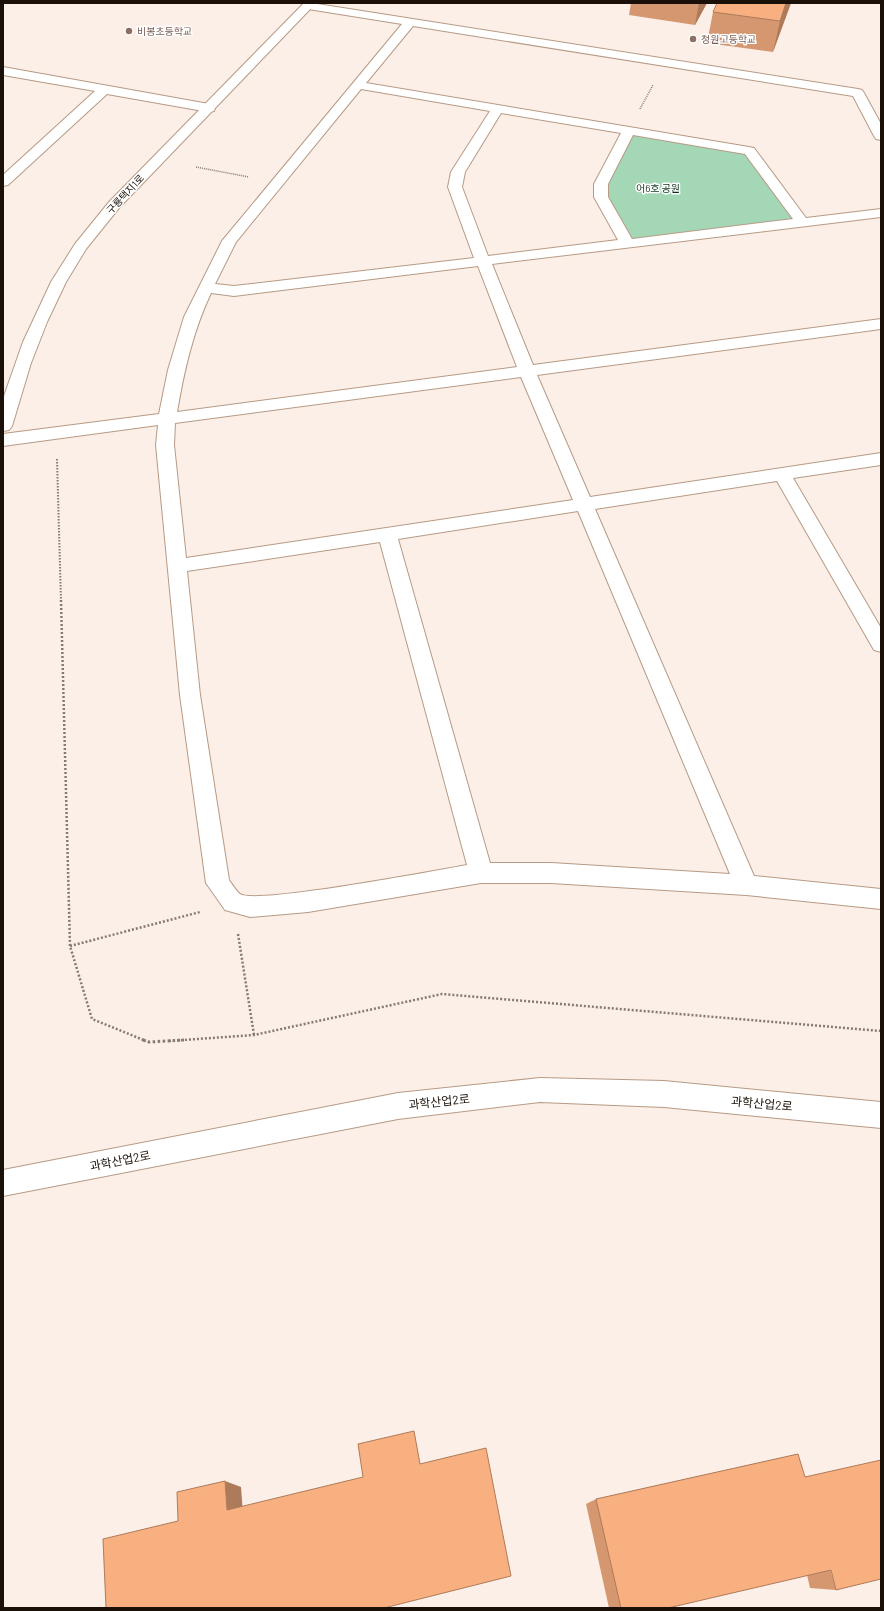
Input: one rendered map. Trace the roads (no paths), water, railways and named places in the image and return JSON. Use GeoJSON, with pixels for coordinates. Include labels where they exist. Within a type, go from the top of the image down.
{"type":"FeatureCollection","features":[{"type":"Feature","properties":{"kind":"street"},"geometry":{"type":"LineString","coordinates":[[309,4],[410,22],[858,93],[881,136]]}},
{"type":"Feature","properties":{"kind":"street","name":"구룡택지1로"},"geometry":{"type":"LineString","coordinates":[[3,426],[20,369],[45,308],[70,262],[90,234],[114,205],[309,4]]}},
{"type":"Feature","properties":{"kind":"street"},"geometry":{"type":"LineString","coordinates":[[410,22],[276,182],[229,241],[192,317],[176,370],[167,418],[165,445],[190,695],[218,883],[233,903],[250,907],[308,902],[481,873],[551,873],[746,885],[881,899]]}},
{"type":"Feature","properties":{"kind":"street"},"geometry":{"type":"LineString","coordinates":[[3,71],[209,108]]}},
{"type":"Feature","properties":{"kind":"street"},"geometry":{"type":"LineString","coordinates":[[358,85],[749,151],[802,222]]}},
{"type":"Feature","properties":{"kind":"street"},"geometry":{"type":"LineString","coordinates":[[3,182],[105,89]]}},
{"type":"Feature","properties":{"kind":"street"},"geometry":{"type":"LineString","coordinates":[[498,108],[458,172],[455,187],[482,261],[527,371],[746,885]]}},
{"type":"Feature","properties":{"kind":"street"},"geometry":{"type":"LineString","coordinates":[[627,243],[601,197],[601,184],[629,131]]}},
{"type":"Feature","properties":{"kind":"street"},"geometry":{"type":"LineString","coordinates":[[3,163],[19,166]]}},
{"type":"Feature","properties":{"kind":"street"},"geometry":{"type":"LineString","coordinates":[[206,288],[234,290],[881,213]]}},
{"type":"Feature","properties":{"kind":"street"},"geometry":{"type":"LineString","coordinates":[[3,440],[881,324]]}},
{"type":"Feature","properties":{"kind":"street"},"geometry":{"type":"LineString","coordinates":[[177,566],[881,459]]}},
{"type":"Feature","properties":{"kind":"street"},"geometry":{"type":"LineString","coordinates":[[782,474],[881,645]]}},
{"type":"Feature","properties":{"kind":"street"},"geometry":{"type":"LineString","coordinates":[[387,534],[481,873]]}},
{"type":"Feature","properties":{"kind":"street","name":"과학산업2로"},"geometry":{"type":"LineString","coordinates":[[3,1183],[398,1106],[540,1090],[664,1094],[881,1115]]}},
{"type":"Feature","properties":{"kind":"place","name":"비봉초등학교"},"geometry":{"type":"Point","coordinates":[129,31]}},
{"type":"Feature","properties":{"kind":"place","name":"청원고등학교"},"geometry":{"type":"Point","coordinates":[693,39]}},
{"type":"Feature","properties":{"kind":"park label","name":"어6호 공원"},"geometry":{"type":"Point","coordinates":[658,188]}}]}
